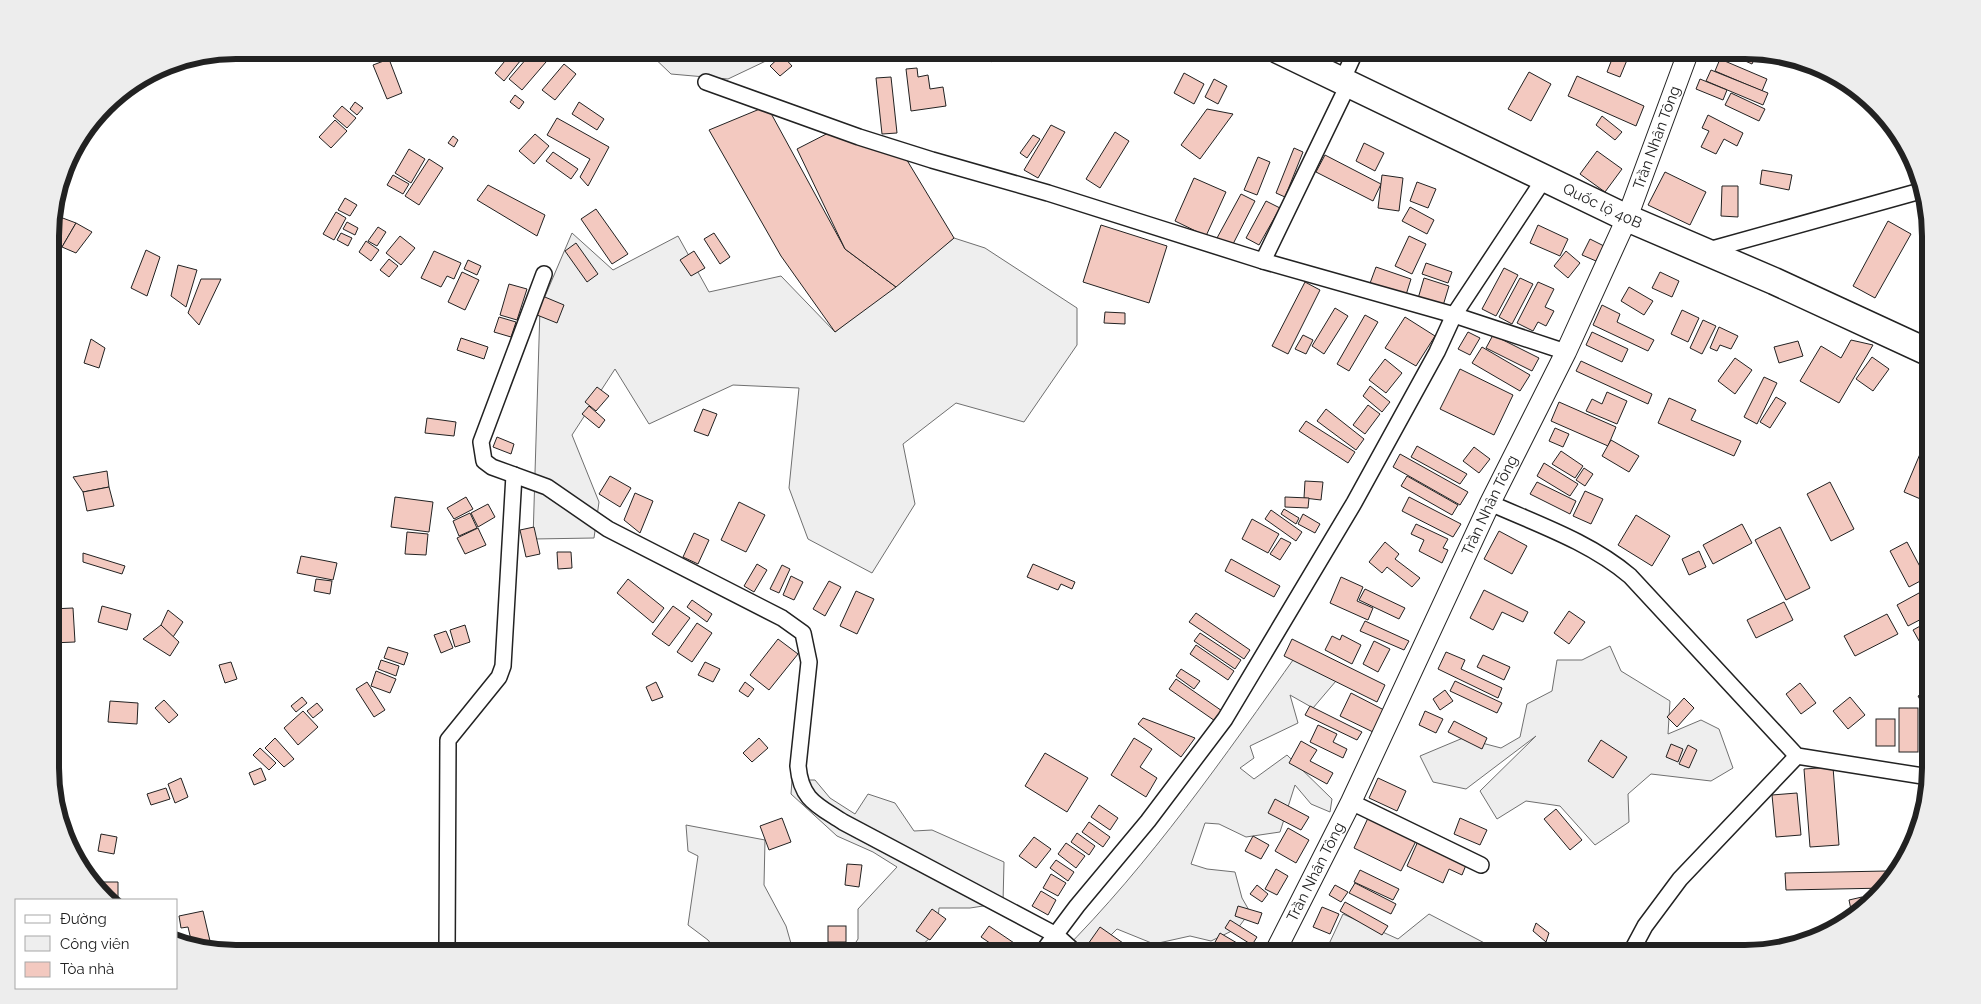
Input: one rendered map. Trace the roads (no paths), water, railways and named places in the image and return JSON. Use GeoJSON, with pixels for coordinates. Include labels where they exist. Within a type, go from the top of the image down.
{"type":"FeatureCollection","features":[{"type":"Feature","properties":{"kind":"highway","name":"Quốc lộ 40B"},"geometry":{"type":"LineString","coordinates":[[1296,59],[1544,179],[1628,218],[1774,281],[1922,350]]}},
{"type":"Feature","properties":{"kind":"street"},"geometry":{"type":"LineString","coordinates":[[1263,261],[1345,83],[1353,59]]}},
{"type":"Feature","properties":{"kind":"street","name":"Trần Nhân Tông"},"geometry":{"type":"LineString","coordinates":[[1279,945],[1351,802],[1490,503],[1566,352],[1628,218],[1686,59]]}},
{"type":"Feature","properties":{"kind":"street"},"geometry":{"type":"LineString","coordinates":[[706,82],[859,137],[1263,261],[1454,315],[1566,352]]}},
{"type":"Feature","properties":{"kind":"street"},"geometry":{"type":"LineString","coordinates":[[1048,945],[1077,906],[1148,821],[1225,719],[1354,503],[1437,352],[1454,315],[1544,179]]}},
{"type":"Feature","properties":{"kind":"street"},"geometry":{"type":"LineString","coordinates":[[1704,251],[1917,192]]}},
{"type":"Feature","properties":{"kind":"street"},"geometry":{"type":"LineString","coordinates":[[544,274],[481,442],[484,460],[492,467],[547,487],[608,529],[782,618],[802,633],[809,662],[798,766],[800,781],[810,800],[843,822],[1056,935],[1067,945]]}},
{"type":"Feature","properties":{"kind":"street"},"geometry":{"type":"LineString","coordinates":[[447,945],[448,740],[499,677],[503,666],[514,475]]}},
{"type":"Feature","properties":{"kind":"street"},"geometry":{"type":"LineString","coordinates":[[1490,503],[1590,548],[1616,564],[1630,576],[1797,756],[1922,776]]}},
{"type":"Feature","properties":{"kind":"street"},"geometry":{"type":"LineString","coordinates":[[1635,945],[1645,926],[1680,879],[1797,756]]}},
{"type":"Feature","properties":{"kind":"street"},"geometry":{"type":"LineString","coordinates":[[1351,802],[1481,865]]}}]}
